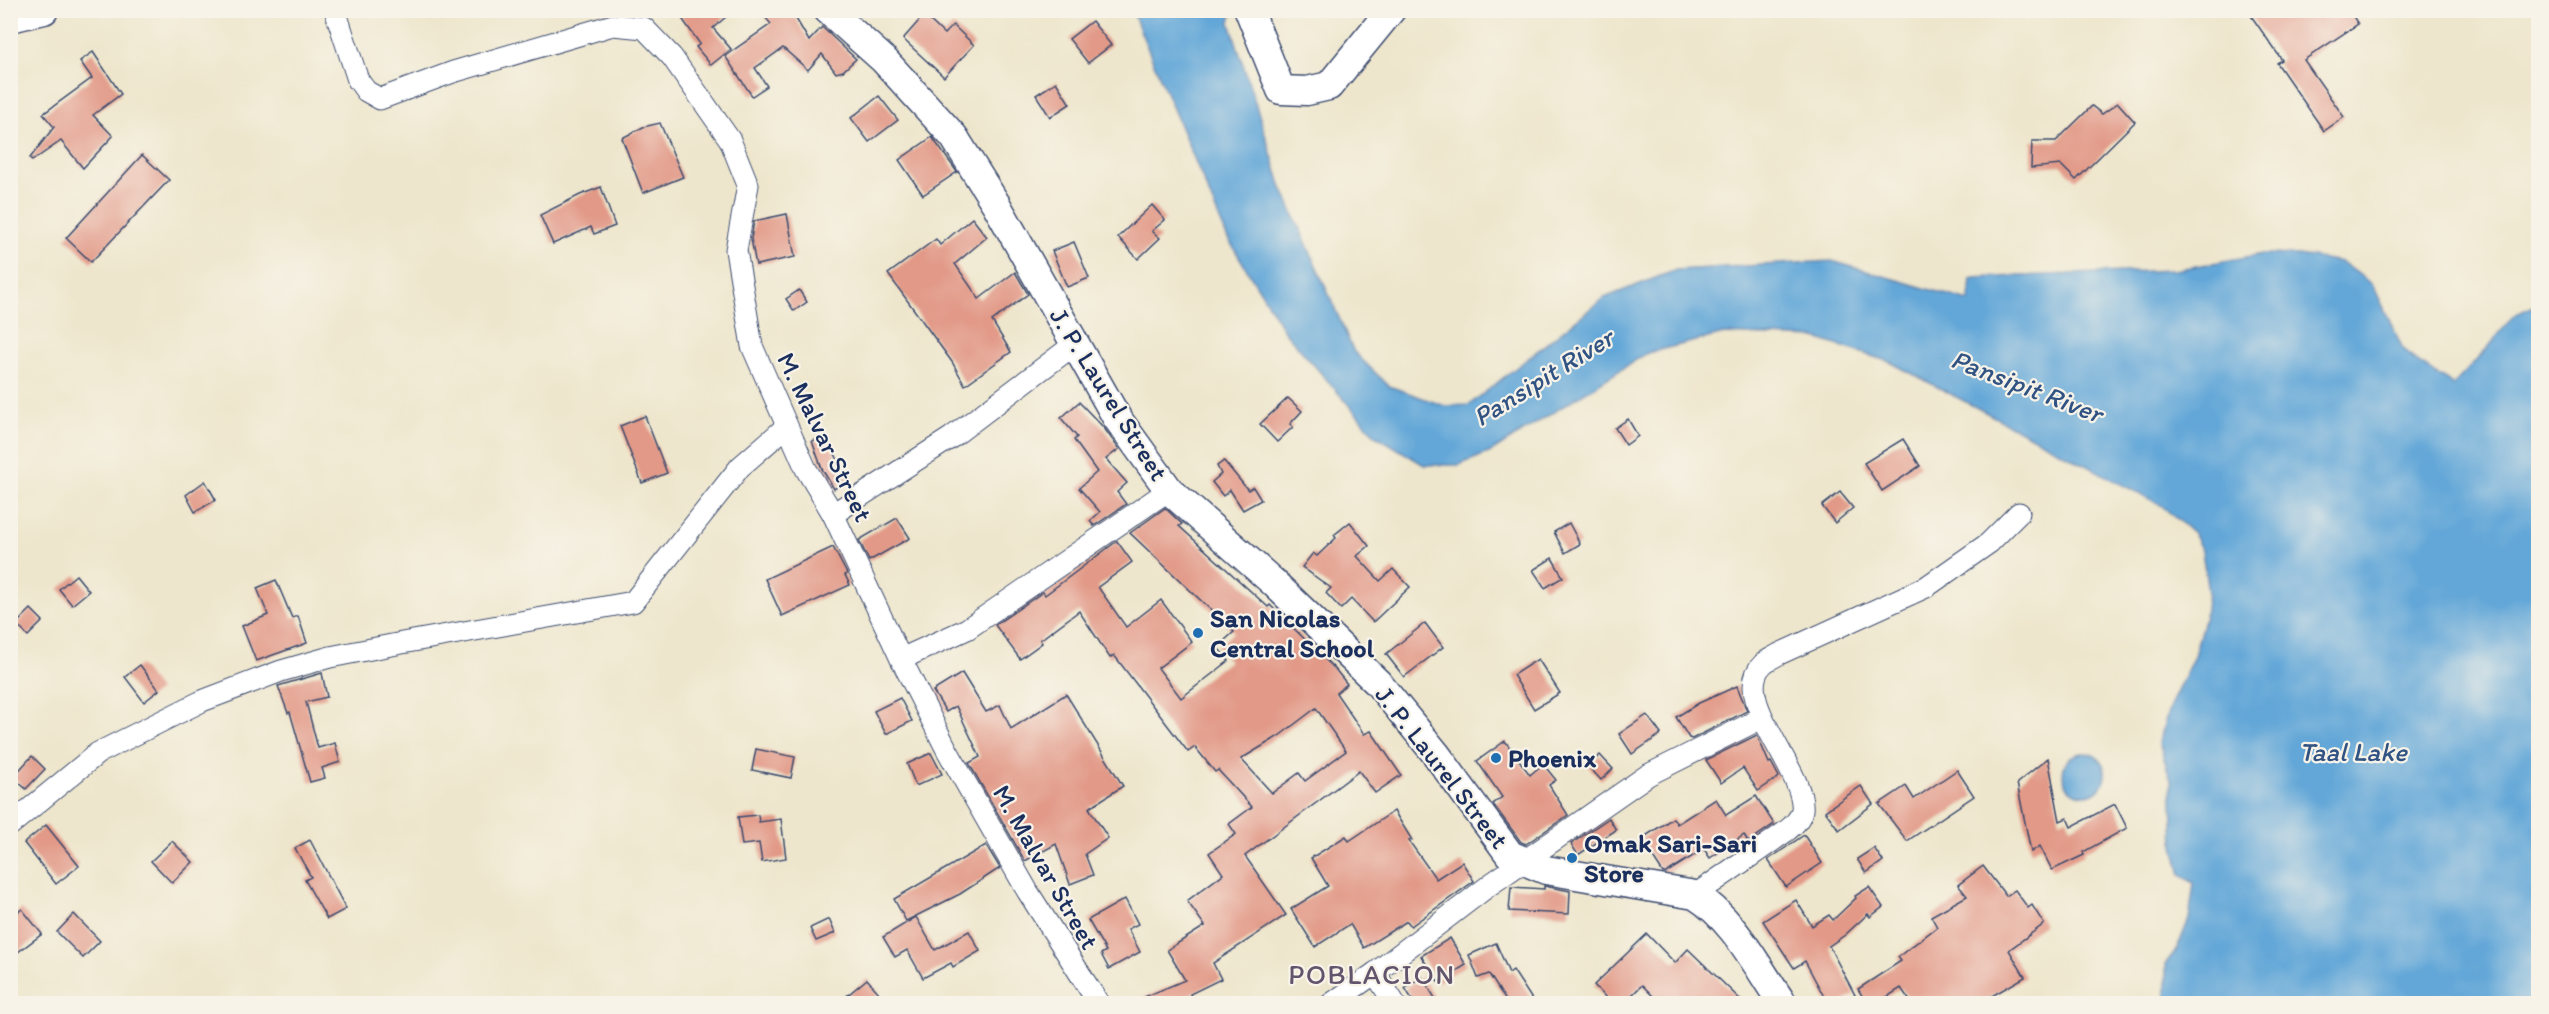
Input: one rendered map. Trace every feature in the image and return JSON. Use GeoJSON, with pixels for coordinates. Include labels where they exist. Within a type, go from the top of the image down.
{"type":"FeatureCollection","features":[{"type":"Feature","properties":{"kind":"main road"},"geometry":{"type":"LineString","coordinates":[[10,18],[44,10]]}},
{"type":"Feature","properties":{"kind":"main road","name":"J. P. Laurel Street"},"geometry":{"type":"LineString","coordinates":[[828,10],[884,60],[954,137],[996,204],[1118,418],[1169,490],[1274,583],[1378,683],[1436,754],[1510,855],[1546,870],[1695,895],[1712,906],[1726,922],[1783,1004]]}},
{"type":"Feature","properties":{"kind":"main road"},"geometry":{"type":"LineString","coordinates":[[1249,10],[1281,90],[1307,92],[1329,86],[1391,10]]}},
{"type":"Feature","properties":{"kind":"street","name":"M. Malvar Street"},"geometry":{"type":"LineString","coordinates":[[335,10],[358,80],[366,91],[380,99],[453,72],[613,26],[644,28],[672,57],[730,140],[748,185],[736,250],[752,346],[806,469],[833,514],[901,659],[953,760],[1023,883],[1099,1004]]}},
{"type":"Feature","properties":{"kind":"street"},"geometry":{"type":"LineString","coordinates":[[833,514],[952,437],[1075,344]]}},
{"type":"Feature","properties":{"kind":"street"},"geometry":{"type":"LineString","coordinates":[[10,825],[98,753],[202,701],[281,671],[330,657],[633,602],[740,467],[787,426]]}},
{"type":"Feature","properties":{"kind":"street"},"geometry":{"type":"LineString","coordinates":[[901,659],[967,629],[1169,490]]}},
{"type":"Feature","properties":{"kind":"street"},"geometry":{"type":"LineString","coordinates":[[1695,895],[1785,832],[1796,823],[1802,812],[1799,787],[1762,718],[1756,698],[1755,678],[1762,665],[1779,654],[1926,587],[1989,543],[2019,513]]}},
{"type":"Feature","properties":{"kind":"street"},"geometry":{"type":"LineString","coordinates":[[1331,1004],[1491,884],[1648,775],[1762,718]]}},
{"type":"Feature","properties":{"kind":"street"},"geometry":{"type":"LineString","coordinates":[[1375,973],[1395,1004]]}},
{"type":"Feature","properties":{"kind":"water","name":"Taal Lake"},"geometry":{"type":"Polygon","coordinates":[[[1132,11],[1232,11],[1230,23],[1282,188],[1354,352],[1389,386],[1445,406],[1469,405],[1604,298],[1676,270],[1832,261],[1969,301],[1971,278],[2174,270],[2263,254],[2298,255],[2342,262],[2373,285],[2402,347],[2417,362],[2453,385],[2487,349],[2514,315],[2538,304],[2538,1003],[2166,1003],[2166,963],[2177,949],[2189,919],[2194,883],[2181,875],[2174,846],[2171,780],[2159,743],[2169,708],[2194,656],[2205,615],[2208,592],[2202,551],[2193,533],[2161,505],[1890,362],[1815,338],[1724,334],[1647,353],[1491,452],[1459,465],[1424,465],[1375,435],[1285,332],[1227,237],[1132,11]]]}},
{"type":"Feature","properties":{"kind":"water"},"geometry":{"type":"Polygon","coordinates":[[[2084,753],[2099,759],[2105,774],[2099,789],[2084,795],[2069,789],[2063,774],[2069,759],[2084,753]]]}},
{"type":"Feature","properties":{"kind":"building"},"geometry":{"type":"Polygon","coordinates":[[[676,10],[734,10],[713,28],[731,49],[711,65],[696,47],[700,44],[676,10]]]}},
{"type":"Feature","properties":{"kind":"building"},"geometry":{"type":"Polygon","coordinates":[[[759,10],[791,10],[809,41],[822,27],[856,59],[843,71],[836,73],[822,54],[808,70],[783,48],[755,68],[767,86],[752,96],[725,56],[771,24],[759,10]]]}},
{"type":"Feature","properties":{"kind":"building"},"geometry":{"type":"Polygon","coordinates":[[[2247,10],[2349,10],[2358,24],[2304,60],[2344,117],[2324,131],[2277,63],[2282,60],[2247,10]]]}},
{"type":"Feature","properties":{"kind":"building"},"geometry":{"type":"Polygon","coordinates":[[[924,15],[944,34],[953,25],[974,45],[944,77],[903,39],[924,15]]]}},
{"type":"Feature","properties":{"kind":"building"},"geometry":{"type":"Polygon","coordinates":[[[1092,21],[1111,45],[1088,63],[1069,39],[1092,21]]]}},
{"type":"Feature","properties":{"kind":"building"},"geometry":{"type":"Polygon","coordinates":[[[93,52],[121,94],[93,115],[113,136],[83,168],[61,141],[32,161],[30,158],[54,127],[43,114],[92,78],[80,61],[93,52]]]}},
{"type":"Feature","properties":{"kind":"building"},"geometry":{"type":"Polygon","coordinates":[[[1056,82],[1070,104],[1050,117],[1036,95],[1056,82]]]}},
{"type":"Feature","properties":{"kind":"building"},"geometry":{"type":"Polygon","coordinates":[[[879,96],[898,120],[869,142],[851,118],[879,96]]]}},
{"type":"Feature","properties":{"kind":"building"},"geometry":{"type":"Polygon","coordinates":[[[2118,103],[2135,122],[2076,180],[2061,165],[2031,168],[2032,141],[2056,141],[2092,106],[2102,114],[2118,103]]]}},
{"type":"Feature","properties":{"kind":"building"},"geometry":{"type":"Polygon","coordinates":[[[660,123],[683,177],[643,193],[622,138],[643,127],[660,123]]]}},
{"type":"Feature","properties":{"kind":"building"},"geometry":{"type":"Polygon","coordinates":[[[932,137],[957,172],[923,195],[899,160],[932,137]]]}},
{"type":"Feature","properties":{"kind":"building"},"geometry":{"type":"Polygon","coordinates":[[[142,155],[169,180],[91,262],[66,238],[142,155]]]}},
{"type":"Feature","properties":{"kind":"building"},"geometry":{"type":"Polygon","coordinates":[[[601,187],[615,226],[594,234],[591,227],[553,244],[540,215],[601,187]]]}},
{"type":"Feature","properties":{"kind":"building"},"geometry":{"type":"Polygon","coordinates":[[[1152,205],[1165,220],[1152,231],[1160,238],[1138,259],[1118,237],[1152,205]]]}},
{"type":"Feature","properties":{"kind":"building"},"geometry":{"type":"Polygon","coordinates":[[[787,214],[795,257],[756,265],[751,239],[754,221],[787,214]]]}},
{"type":"Feature","properties":{"kind":"building"},"geometry":{"type":"Polygon","coordinates":[[[972,218],[987,237],[955,264],[979,299],[1015,272],[1028,294],[992,321],[1011,352],[965,385],[952,362],[888,274],[936,239],[940,245],[972,218]]]}},
{"type":"Feature","properties":{"kind":"building"},"geometry":{"type":"Polygon","coordinates":[[[1074,242],[1089,278],[1067,287],[1052,251],[1074,242]]]}},
{"type":"Feature","properties":{"kind":"building"},"geometry":{"type":"Polygon","coordinates":[[[799,290],[807,302],[794,311],[786,299],[799,290]]]}},
{"type":"Feature","properties":{"kind":"building"},"geometry":{"type":"Polygon","coordinates":[[[1288,398],[1302,411],[1290,424],[1293,427],[1277,442],[1260,424],[1288,398]]]}},
{"type":"Feature","properties":{"kind":"building"},"geometry":{"type":"Polygon","coordinates":[[[1079,402],[1104,428],[1119,449],[1106,459],[1127,483],[1117,492],[1126,504],[1094,526],[1090,521],[1100,512],[1079,488],[1097,472],[1074,440],[1077,437],[1061,418],[1079,402]]]}},
{"type":"Feature","properties":{"kind":"building"},"geometry":{"type":"Polygon","coordinates":[[[645,416],[667,473],[642,483],[620,426],[645,416]]]}},
{"type":"Feature","properties":{"kind":"building"},"geometry":{"type":"Polygon","coordinates":[[[1628,419],[1638,436],[1626,445],[1615,428],[1628,419]]]}},
{"type":"Feature","properties":{"kind":"building"},"geometry":{"type":"Polygon","coordinates":[[[826,436],[848,480],[834,489],[822,469],[812,441],[826,436]]]}},
{"type":"Feature","properties":{"kind":"building"},"geometry":{"type":"Polygon","coordinates":[[[1903,439],[1920,466],[1882,491],[1864,463],[1903,439]]]}},
{"type":"Feature","properties":{"kind":"building"},"geometry":{"type":"Polygon","coordinates":[[[1224,461],[1248,490],[1253,487],[1261,500],[1243,510],[1230,490],[1223,496],[1212,482],[1221,474],[1217,466],[1224,461]]]}},
{"type":"Feature","properties":{"kind":"building"},"geometry":{"type":"Polygon","coordinates":[[[205,481],[216,500],[195,512],[186,495],[205,481]]]}},
{"type":"Feature","properties":{"kind":"building"},"geometry":{"type":"Polygon","coordinates":[[[1840,492],[1853,508],[1835,523],[1822,506],[1840,492]]]}},
{"type":"Feature","properties":{"kind":"building","name":"San Nicolas Central School"},"geometry":{"type":"Polygon","coordinates":[[[1165,508],[1182,524],[1179,526],[1268,607],[1270,605],[1335,669],[1347,684],[1336,693],[1364,734],[1371,731],[1401,775],[1375,793],[1359,771],[1245,856],[1286,915],[1213,963],[1221,979],[1190,994],[1192,999],[1181,1004],[1128,1004],[1185,980],[1167,950],[1205,926],[1187,901],[1223,874],[1209,853],[1236,834],[1229,824],[1252,807],[1218,770],[1215,772],[1195,747],[1188,752],[1114,655],[1110,658],[1079,611],[1040,640],[1042,643],[1020,659],[995,625],[1043,592],[1045,595],[1117,541],[1132,562],[1098,587],[1126,627],[1161,600],[1192,642],[1158,668],[1181,698],[1229,661],[1217,647],[1234,632],[1130,533],[1165,508]],[[1316,708],[1279,736],[1241,759],[1272,793],[1299,773],[1305,781],[1346,751],[1316,708]]]}},
{"type":"Feature","properties":{"kind":"building"},"geometry":{"type":"Polygon","coordinates":[[[897,518],[910,538],[869,561],[859,540],[897,518]]]}},
{"type":"Feature","properties":{"kind":"building"},"geometry":{"type":"Polygon","coordinates":[[[1350,522],[1369,546],[1357,556],[1380,581],[1393,569],[1410,587],[1373,622],[1351,599],[1341,609],[1326,593],[1331,588],[1302,567],[1313,553],[1317,556],[1336,538],[1334,535],[1350,522]]]}},
{"type":"Feature","properties":{"kind":"building"},"geometry":{"type":"Polygon","coordinates":[[[1569,523],[1580,544],[1565,553],[1554,532],[1569,523]]]}},
{"type":"Feature","properties":{"kind":"building"},"geometry":{"type":"Polygon","coordinates":[[[833,547],[850,585],[782,616],[765,579],[833,547]]]}},
{"type":"Feature","properties":{"kind":"building"},"geometry":{"type":"Polygon","coordinates":[[[1552,558],[1563,577],[1545,588],[1533,570],[1552,558]]]}},
{"type":"Feature","properties":{"kind":"building"},"geometry":{"type":"Polygon","coordinates":[[[76,575],[89,591],[72,605],[59,589],[76,575]]]}},
{"type":"Feature","properties":{"kind":"building"},"geometry":{"type":"Polygon","coordinates":[[[276,580],[292,618],[298,616],[307,643],[256,661],[242,626],[268,615],[257,588],[276,580]]]}},
{"type":"Feature","properties":{"kind":"building"},"geometry":{"type":"Polygon","coordinates":[[[31,609],[43,621],[28,636],[16,624],[31,609]]]}},
{"type":"Feature","properties":{"kind":"building"},"geometry":{"type":"Polygon","coordinates":[[[1425,623],[1443,647],[1404,677],[1386,654],[1425,623]]]}},
{"type":"Feature","properties":{"kind":"building"},"geometry":{"type":"Polygon","coordinates":[[[1538,659],[1560,693],[1534,709],[1513,675],[1538,659]]]}},
{"type":"Feature","properties":{"kind":"building"},"geometry":{"type":"Polygon","coordinates":[[[140,665],[159,690],[144,702],[125,677],[140,665]]]}},
{"type":"Feature","properties":{"kind":"building"},"geometry":{"type":"Polygon","coordinates":[[[322,673],[327,697],[306,702],[318,748],[335,743],[340,762],[322,768],[325,778],[310,782],[290,712],[288,713],[278,686],[322,673]]]}},
{"type":"Feature","properties":{"kind":"building"},"geometry":{"type":"Polygon","coordinates":[[[962,673],[986,712],[1000,705],[1011,729],[1066,694],[1123,786],[1089,808],[1108,838],[1085,854],[1093,875],[1070,884],[1056,844],[1025,861],[969,763],[980,757],[956,706],[946,712],[933,691],[962,673]]]}},
{"type":"Feature","properties":{"kind":"building"},"geometry":{"type":"Polygon","coordinates":[[[1737,686],[1747,711],[1692,739],[1689,738],[1676,717],[1699,703],[1737,686]]]}},
{"type":"Feature","properties":{"kind":"building"},"geometry":{"type":"Polygon","coordinates":[[[900,698],[912,721],[886,734],[874,711],[900,698]]]}},
{"type":"Feature","properties":{"kind":"building"},"geometry":{"type":"Polygon","coordinates":[[[1647,715],[1661,734],[1632,754],[1619,734],[1647,715]]]}},
{"type":"Feature","properties":{"kind":"building"},"geometry":{"type":"Polygon","coordinates":[[[1757,735],[1769,763],[1771,762],[1779,777],[1758,791],[1743,768],[1721,783],[1706,760],[1757,735]]]}},
{"type":"Feature","properties":{"kind":"building"},"geometry":{"type":"Polygon","coordinates":[[[1505,741],[1530,775],[1543,764],[1556,780],[1549,785],[1568,815],[1526,844],[1521,842],[1493,804],[1502,797],[1477,761],[1505,741]]]}},
{"type":"Feature","properties":{"kind":"building"},"geometry":{"type":"Polygon","coordinates":[[[756,749],[795,757],[791,778],[752,770],[756,749]]]}},
{"type":"Feature","properties":{"kind":"building"},"geometry":{"type":"Polygon","coordinates":[[[931,753],[942,774],[916,786],[907,764],[931,753]]]}},
{"type":"Feature","properties":{"kind":"building"},"geometry":{"type":"Polygon","coordinates":[[[1600,755],[1613,769],[1601,780],[1588,766],[1600,755]]]}},
{"type":"Feature","properties":{"kind":"building"},"geometry":{"type":"Polygon","coordinates":[[[32,756],[45,769],[26,789],[13,777],[32,756]]]}},
{"type":"Feature","properties":{"kind":"building"},"geometry":{"type":"Polygon","coordinates":[[[2048,758],[2060,821],[2067,818],[2071,827],[2115,804],[2127,828],[2083,852],[2084,855],[2052,870],[2040,846],[2031,852],[2017,783],[2048,758]]]}},
{"type":"Feature","properties":{"kind":"building"},"geometry":{"type":"Polygon","coordinates":[[[1957,770],[1974,796],[1907,841],[1879,804],[1906,786],[1914,799],[1957,770]]]}},
{"type":"Feature","properties":{"kind":"building"},"geometry":{"type":"Polygon","coordinates":[[[1861,786],[1873,804],[1839,830],[1825,811],[1861,786]]]}},
{"type":"Feature","properties":{"kind":"building"},"geometry":{"type":"Polygon","coordinates":[[[1756,796],[1774,824],[1748,842],[1744,835],[1710,858],[1704,849],[1663,873],[1641,839],[1673,818],[1677,824],[1716,799],[1726,815],[1756,796]]]}},
{"type":"Feature","properties":{"kind":"building"},"geometry":{"type":"Polygon","coordinates":[[[1394,811],[1412,840],[1409,841],[1436,879],[1462,862],[1474,881],[1411,926],[1407,921],[1364,948],[1350,924],[1315,947],[1291,909],[1328,886],[1311,858],[1346,836],[1349,841],[1394,811]]]}},
{"type":"Feature","properties":{"kind":"building"},"geometry":{"type":"Polygon","coordinates":[[[758,815],[759,822],[781,819],[786,858],[762,862],[759,843],[742,845],[738,817],[758,815]]]}},
{"type":"Feature","properties":{"kind":"building"},"geometry":{"type":"Polygon","coordinates":[[[1609,818],[1616,830],[1578,855],[1571,844],[1609,818]]]}},
{"type":"Feature","properties":{"kind":"building"},"geometry":{"type":"Polygon","coordinates":[[[46,825],[79,866],[56,884],[24,843],[46,825]]]}},
{"type":"Feature","properties":{"kind":"building"},"geometry":{"type":"Polygon","coordinates":[[[1804,835],[1822,863],[1786,887],[1768,860],[1804,835]]]}},
{"type":"Feature","properties":{"kind":"building"},"geometry":{"type":"Polygon","coordinates":[[[310,840],[346,909],[327,919],[305,880],[311,877],[295,848],[310,840]]]}},
{"type":"Feature","properties":{"kind":"building"},"geometry":{"type":"Polygon","coordinates":[[[172,841],[193,862],[172,883],[151,861],[172,841]]]}},
{"type":"Feature","properties":{"kind":"building"},"geometry":{"type":"Polygon","coordinates":[[[986,845],[1000,868],[960,894],[906,921],[894,899],[986,845]]]}},
{"type":"Feature","properties":{"kind":"building"},"geometry":{"type":"Polygon","coordinates":[[[1874,848],[1883,861],[1866,873],[1857,859],[1874,848]]]}},
{"type":"Feature","properties":{"kind":"building"},"geometry":{"type":"Polygon","coordinates":[[[1983,866],[2006,896],[2015,890],[2028,908],[2032,905],[2044,924],[2009,950],[2025,977],[1978,1004],[1912,1004],[1901,988],[1876,1004],[1867,1004],[1858,989],[1901,961],[1898,957],[1937,927],[1931,916],[1967,896],[1958,885],[1983,866]]]}},
{"type":"Feature","properties":{"kind":"building"},"geometry":{"type":"Polygon","coordinates":[[[1544,886],[1570,891],[1569,914],[1509,911],[1511,887],[1544,889],[1544,886]]]}},
{"type":"Feature","properties":{"kind":"building"},"geometry":{"type":"Polygon","coordinates":[[[1869,887],[1883,907],[1870,917],[1868,914],[1829,946],[1855,995],[1839,1004],[1828,1004],[1805,961],[1794,968],[1763,921],[1796,900],[1812,926],[1829,915],[1833,920],[1856,898],[1855,896],[1869,887]]]}},
{"type":"Feature","properties":{"kind":"building"},"geometry":{"type":"Polygon","coordinates":[[[1125,899],[1138,924],[1128,929],[1140,952],[1109,969],[1101,954],[1106,951],[1088,920],[1125,899]]]}},
{"type":"Feature","properties":{"kind":"building"},"geometry":{"type":"Polygon","coordinates":[[[22,909],[42,934],[10,958],[10,917],[22,909]]]}},
{"type":"Feature","properties":{"kind":"building"},"geometry":{"type":"Polygon","coordinates":[[[74,914],[100,941],[83,958],[57,932],[74,914]]]}},
{"type":"Feature","properties":{"kind":"building"},"geometry":{"type":"Polygon","coordinates":[[[916,917],[935,950],[969,931],[980,951],[953,967],[951,963],[923,978],[907,950],[895,957],[883,937],[916,917]]]}},
{"type":"Feature","properties":{"kind":"building"},"geometry":{"type":"Polygon","coordinates":[[[829,919],[835,933],[816,941],[810,928],[829,919]]]}},
{"type":"Feature","properties":{"kind":"building"},"geometry":{"type":"Polygon","coordinates":[[[1647,934],[1675,963],[1688,949],[1745,1004],[1661,1004],[1642,985],[1623,1004],[1612,1004],[1594,985],[1647,934]]]}},
{"type":"Feature","properties":{"kind":"building"},"geometry":{"type":"Polygon","coordinates":[[[1450,938],[1466,965],[1438,982],[1421,956],[1450,938]]]}},
{"type":"Feature","properties":{"kind":"building"},"geometry":{"type":"Polygon","coordinates":[[[1496,943],[1509,973],[1513,970],[1535,1004],[1508,1004],[1489,974],[1478,978],[1469,955],[1496,943]]]}},
{"type":"Feature","properties":{"kind":"building"},"geometry":{"type":"Polygon","coordinates":[[[1422,977],[1435,998],[1426,1004],[1415,1004],[1405,988],[1422,977]]]}},
{"type":"Feature","properties":{"kind":"building"},"geometry":{"type":"Polygon","coordinates":[[[867,979],[879,993],[871,1004],[858,1004],[843,999],[867,979]]]}},
{"type":"Feature","properties":{"kind":"place","name":"San Nicolas Central School"},"geometry":{"type":"Point","coordinates":[1198,633]}},
{"type":"Feature","properties":{"kind":"place","name":"Phoenix"},"geometry":{"type":"Point","coordinates":[1496,758]}},
{"type":"Feature","properties":{"kind":"place","name":"Omak Sari-Sari Store"},"geometry":{"type":"Point","coordinates":[1572,858]}},
{"type":"Feature","properties":{"kind":"district","name":"POBLACION"},"geometry":{"type":"Point","coordinates":[1372,974]}},
{"type":"Feature","properties":{"kind":"water label","name":"Pansipit River"},"geometry":{"type":"Point","coordinates":[1543,377]}},
{"type":"Feature","properties":{"kind":"water label","name":"Pansipit River"},"geometry":{"type":"Point","coordinates":[2027,386]}}]}
